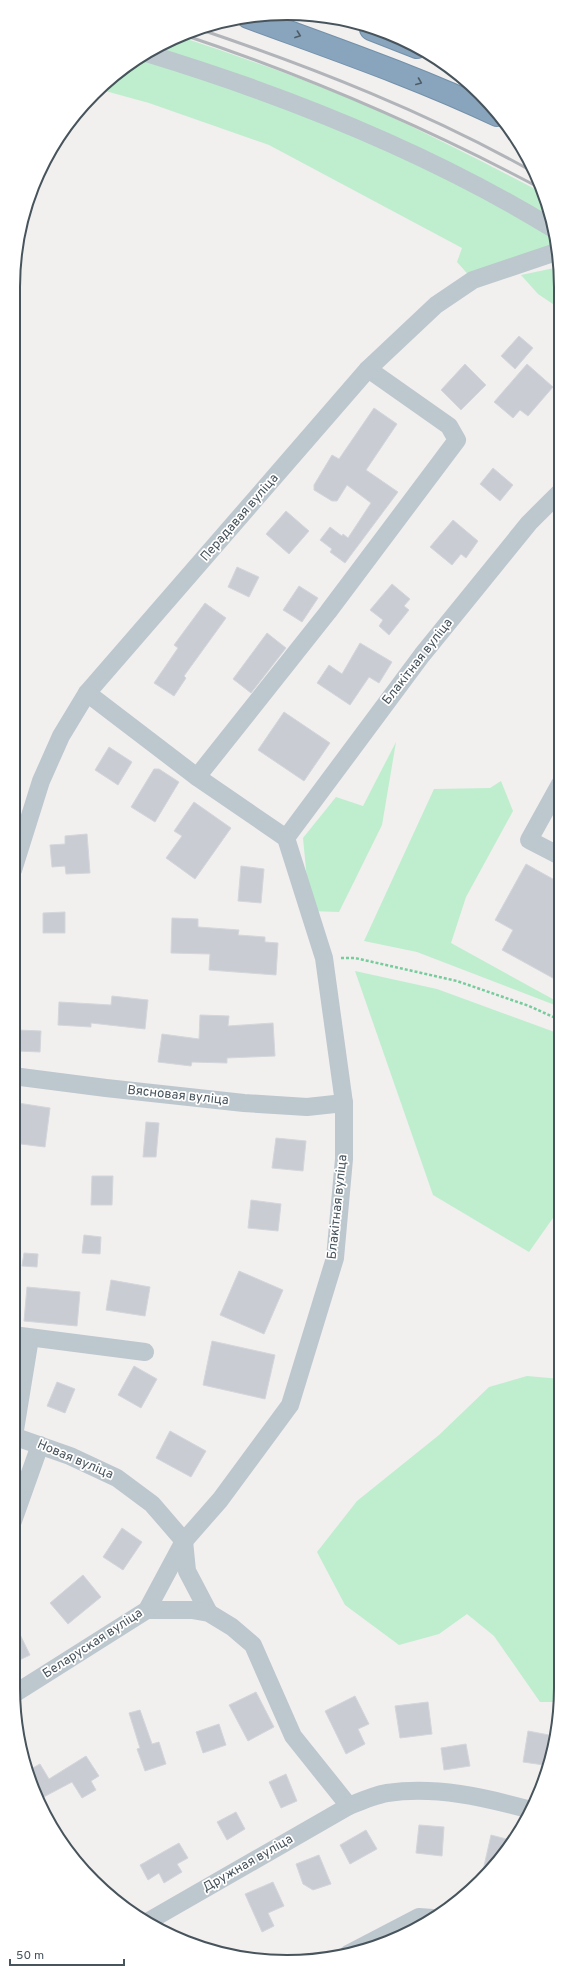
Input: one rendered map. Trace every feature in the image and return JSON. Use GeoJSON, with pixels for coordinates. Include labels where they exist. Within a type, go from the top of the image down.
{"type":"FeatureCollection","features":[{"type":"Feature","properties":{"kind":"highway"},"geometry":{"type":"LineString","coordinates":[[260,22],[353,56],[488,111]]}},
{"type":"Feature","properties":{"kind":"street"},"geometry":{"type":"LineString","coordinates":[[154,56],[269,95],[350,127],[437,166],[506,200],[547,225]]}},
{"type":"Feature","properties":{"kind":"street","name":"Перадавая вуліца"},"geometry":{"type":"LineString","coordinates":[[20,848],[41,781],[61,736],[87,693],[368,369],[436,305],[473,280],[552,253]]}},
{"type":"Feature","properties":{"kind":"street"},"geometry":{"type":"LineString","coordinates":[[197,777],[328,612],[457,440],[449,426],[368,369]]}},
{"type":"Feature","properties":{"kind":"street","name":"Блакітная вуліца"},"geometry":{"type":"LineString","coordinates":[[184,1541],[220,1500],[290,1405],[335,1258],[344,1159],[344,1103],[324,958],[286,838],[422,655],[530,523],[554,498]]}},
{"type":"Feature","properties":{"kind":"street"},"geometry":{"type":"LineString","coordinates":[[87,693],[197,777],[286,838]]}},
{"type":"Feature","properties":{"kind":"street"},"geometry":{"type":"LineString","coordinates":[[554,795],[530,840],[554,853]]}},
{"type":"Feature","properties":{"kind":"street","name":"Вясновая вуліца"},"geometry":{"type":"LineString","coordinates":[[20,1077],[244,1103],[308,1107],[344,1103]]}},
{"type":"Feature","properties":{"kind":"street"},"geometry":{"type":"LineString","coordinates":[[20,1350],[21,1336],[145,1352]]}},
{"type":"Feature","properties":{"kind":"street","name":"Новая вуліца"},"geometry":{"type":"LineString","coordinates":[[20,1438],[70,1456],[117,1478],[152,1504],[184,1541]]}},
{"type":"Feature","properties":{"kind":"street"},"geometry":{"type":"LineString","coordinates":[[20,1501],[40,1445]]}},
{"type":"Feature","properties":{"kind":"street"},"geometry":{"type":"LineString","coordinates":[[184,1541],[187,1571],[209,1613]]}},
{"type":"Feature","properties":{"kind":"street","name":"Беларуская вуліца"},"geometry":{"type":"LineString","coordinates":[[20,1690],[146,1610],[184,1541]]}},
{"type":"Feature","properties":{"kind":"street"},"geometry":{"type":"LineString","coordinates":[[146,1610],[192,1610],[209,1613],[232,1627],[252,1646],[293,1736],[349,1806]]}},
{"type":"Feature","properties":{"kind":"street","name":"Дружная вуліца"},"geometry":{"type":"LineString","coordinates":[[153,1919],[349,1806],[386,1793],[415,1790],[456,1793],[495,1800],[525,1808]]}},
{"type":"Feature","properties":{"kind":"street"},"geometry":{"type":"LineString","coordinates":[[372,1941],[418,1917],[423,1917]]}},
{"type":"Feature","properties":{"kind":"path"},"geometry":{"type":"LineString","coordinates":[[324,958],[355,958],[457,981],[530,1006],[554,1017]]}},
{"type":"Feature","properties":{"kind":"green space"},"geometry":{"type":"Polygon","coordinates":[[[187,39],[282,72],[383,113],[536,189],[545,218],[552,253],[473,280],[457,262],[462,248],[269,145],[149,103],[106,91],[124,75],[139,65],[187,39]]]}},
{"type":"Feature","properties":{"kind":"green space"},"geometry":{"type":"Polygon","coordinates":[[[553,268],[554,305],[538,294],[521,275],[553,268]]]}},
{"type":"Feature","properties":{"kind":"green space"},"geometry":{"type":"Polygon","coordinates":[[[396,742],[382,825],[339,912],[310,911],[303,838],[336,797],[363,806],[396,742]]]}},
{"type":"Feature","properties":{"kind":"green space"},"geometry":{"type":"Polygon","coordinates":[[[501,781],[513,811],[466,897],[451,943],[554,1000],[554,1005],[417,952],[364,941],[434,789],[490,788],[501,781]]]}},
{"type":"Feature","properties":{"kind":"green space"},"geometry":{"type":"Polygon","coordinates":[[[355,971],[437,989],[554,1032],[554,1217],[529,1252],[433,1195],[355,971]]]}},
{"type":"Feature","properties":{"kind":"green space"},"geometry":{"type":"Polygon","coordinates":[[[527,1376],[554,1378],[553,1702],[540,1702],[494,1636],[467,1614],[439,1634],[399,1645],[345,1605],[317,1552],[357,1501],[439,1435],[489,1387],[527,1376]]]}},
{"type":"Feature","properties":{"kind":"building"},"geometry":{"type":"Polygon","coordinates":[[[519,336],[533,348],[515,369],[501,356],[519,336]]]}},
{"type":"Feature","properties":{"kind":"building"},"geometry":{"type":"Polygon","coordinates":[[[465,364],[486,385],[461,410],[441,390],[465,364]]]}},
{"type":"Feature","properties":{"kind":"building"},"geometry":{"type":"Polygon","coordinates":[[[527,364],[553,387],[528,416],[520,410],[513,418],[494,402],[527,364]]]}},
{"type":"Feature","properties":{"kind":"building"},"geometry":{"type":"Polygon","coordinates":[[[374,408],[397,424],[366,470],[398,492],[345,563],[330,552],[332,549],[320,540],[330,527],[342,536],[343,534],[348,538],[371,503],[347,485],[337,501],[332,501],[314,490],[314,485],[332,455],[339,459],[374,408]]]}},
{"type":"Feature","properties":{"kind":"building"},"geometry":{"type":"Polygon","coordinates":[[[493,468],[513,485],[500,501],[480,484],[493,468]]]}},
{"type":"Feature","properties":{"kind":"building"},"geometry":{"type":"Polygon","coordinates":[[[286,511],[309,531],[289,554],[266,534],[286,511]]]}},
{"type":"Feature","properties":{"kind":"building"},"geometry":{"type":"Polygon","coordinates":[[[453,520],[478,541],[466,558],[461,554],[452,565],[430,547],[453,520]]]}},
{"type":"Feature","properties":{"kind":"building"},"geometry":{"type":"Polygon","coordinates":[[[237,567],[259,577],[249,597],[228,587],[237,567]]]}},
{"type":"Feature","properties":{"kind":"building"},"geometry":{"type":"Polygon","coordinates":[[[392,584],[410,599],[404,606],[409,610],[389,635],[379,626],[383,620],[370,610],[392,584]]]}},
{"type":"Feature","properties":{"kind":"building"},"geometry":{"type":"Polygon","coordinates":[[[299,586],[318,598],[302,622],[283,610],[299,586]]]}},
{"type":"Feature","properties":{"kind":"building"},"geometry":{"type":"Polygon","coordinates":[[[205,603],[226,618],[184,676],[186,678],[174,696],[154,683],[178,648],[174,645],[205,603]]]}},
{"type":"Feature","properties":{"kind":"building"},"geometry":{"type":"Polygon","coordinates":[[[267,633],[286,648],[251,693],[233,679],[267,633]]]}},
{"type":"Feature","properties":{"kind":"building"},"geometry":{"type":"Polygon","coordinates":[[[360,643],[392,662],[379,683],[369,677],[350,705],[317,683],[329,665],[342,674],[360,643]]]}},
{"type":"Feature","properties":{"kind":"building"},"geometry":{"type":"Polygon","coordinates":[[[284,712],[330,743],[304,781],[258,750],[284,712]]]}},
{"type":"Feature","properties":{"kind":"building"},"geometry":{"type":"Polygon","coordinates":[[[109,747],[132,762],[118,785],[95,770],[109,747]]]}},
{"type":"Feature","properties":{"kind":"building"},"geometry":{"type":"Polygon","coordinates":[[[154,769],[159,769],[179,782],[155,822],[131,807],[154,769]]]}},
{"type":"Feature","properties":{"kind":"building"},"geometry":{"type":"Polygon","coordinates":[[[194,802],[231,828],[195,879],[166,858],[182,836],[174,831],[194,802]]]}},
{"type":"Feature","properties":{"kind":"building"},"geometry":{"type":"Polygon","coordinates":[[[87,834],[90,873],[66,874],[65,866],[52,867],[50,845],[65,844],[65,836],[87,834]]]}},
{"type":"Feature","properties":{"kind":"building"},"geometry":{"type":"Polygon","coordinates":[[[526,864],[554,880],[554,979],[502,950],[513,930],[495,920],[526,864]]]}},
{"type":"Feature","properties":{"kind":"building"},"geometry":{"type":"Polygon","coordinates":[[[241,866],[264,869],[261,903],[238,901],[241,866]]]}},
{"type":"Feature","properties":{"kind":"building"},"geometry":{"type":"Polygon","coordinates":[[[65,912],[65,933],[43,933],[43,913],[65,912]]]}},
{"type":"Feature","properties":{"kind":"building"},"geometry":{"type":"Polygon","coordinates":[[[172,918],[198,919],[198,927],[239,930],[238,935],[265,937],[265,942],[278,943],[276,975],[209,970],[210,954],[171,953],[172,918]]]}},
{"type":"Feature","properties":{"kind":"building"},"geometry":{"type":"Polygon","coordinates":[[[112,996],[148,1000],[145,1029],[91,1023],[91,1027],[58,1025],[59,1002],[111,1005],[112,996]]]}},
{"type":"Feature","properties":{"kind":"building"},"geometry":{"type":"Polygon","coordinates":[[[200,1015],[229,1016],[228,1026],[273,1023],[275,1056],[227,1058],[227,1063],[192,1062],[191,1066],[158,1062],[162,1034],[199,1039],[200,1015]]]}},
{"type":"Feature","properties":{"kind":"building"},"geometry":{"type":"Polygon","coordinates":[[[20,1030],[41,1031],[40,1052],[20,1051],[20,1030]]]}},
{"type":"Feature","properties":{"kind":"building"},"geometry":{"type":"Polygon","coordinates":[[[20,1103],[50,1108],[45,1147],[20,1144],[20,1103]]]}},
{"type":"Feature","properties":{"kind":"building"},"geometry":{"type":"Polygon","coordinates":[[[146,1122],[159,1123],[156,1157],[143,1157],[146,1122]]]}},
{"type":"Feature","properties":{"kind":"building"},"geometry":{"type":"Polygon","coordinates":[[[276,1138],[306,1141],[303,1171],[272,1168],[276,1138]]]}},
{"type":"Feature","properties":{"kind":"building"},"geometry":{"type":"Polygon","coordinates":[[[92,1176],[113,1176],[112,1205],[91,1205],[92,1176]]]}},
{"type":"Feature","properties":{"kind":"building"},"geometry":{"type":"Polygon","coordinates":[[[251,1200],[281,1204],[278,1231],[248,1228],[251,1200]]]}},
{"type":"Feature","properties":{"kind":"building"},"geometry":{"type":"Polygon","coordinates":[[[84,1235],[101,1237],[100,1254],[82,1253],[84,1235]]]}},
{"type":"Feature","properties":{"kind":"building"},"geometry":{"type":"Polygon","coordinates":[[[24,1253],[38,1254],[37,1267],[22,1266],[24,1253]]]}},
{"type":"Feature","properties":{"kind":"building"},"geometry":{"type":"Polygon","coordinates":[[[239,1271],[283,1290],[264,1334],[220,1315],[239,1271]]]}},
{"type":"Feature","properties":{"kind":"building"},"geometry":{"type":"Polygon","coordinates":[[[111,1280],[150,1287],[145,1316],[106,1310],[111,1280]]]}},
{"type":"Feature","properties":{"kind":"building"},"geometry":{"type":"Polygon","coordinates":[[[27,1287],[80,1292],[77,1326],[24,1321],[27,1287]]]}},
{"type":"Feature","properties":{"kind":"building"},"geometry":{"type":"Polygon","coordinates":[[[212,1341],[275,1355],[265,1399],[203,1385],[212,1341]]]}},
{"type":"Feature","properties":{"kind":"building"},"geometry":{"type":"Polygon","coordinates":[[[134,1366],[157,1379],[141,1408],[118,1395],[134,1366]]]}},
{"type":"Feature","properties":{"kind":"building"},"geometry":{"type":"Polygon","coordinates":[[[57,1382],[75,1389],[65,1413],[47,1406],[57,1382]]]}},
{"type":"Feature","properties":{"kind":"building"},"geometry":{"type":"Polygon","coordinates":[[[170,1431],[206,1451],[191,1477],[156,1458],[170,1431]]]}},
{"type":"Feature","properties":{"kind":"building"},"geometry":{"type":"Polygon","coordinates":[[[122,1528],[142,1542],[123,1570],[103,1557],[122,1528]]]}},
{"type":"Feature","properties":{"kind":"building"},"geometry":{"type":"Polygon","coordinates":[[[83,1575],[101,1597],[68,1624],[50,1603],[83,1575]]]}},
{"type":"Feature","properties":{"kind":"building"},"geometry":{"type":"Polygon","coordinates":[[[20,1634],[30,1655],[20,1660],[20,1634]]]}},
{"type":"Feature","properties":{"kind":"building"},"geometry":{"type":"Polygon","coordinates":[[[256,1692],[274,1727],[248,1741],[229,1705],[256,1692]]]}},
{"type":"Feature","properties":{"kind":"building"},"geometry":{"type":"Polygon","coordinates":[[[355,1696],[369,1724],[358,1729],[365,1744],[346,1754],[325,1711],[355,1696]]]}},
{"type":"Feature","properties":{"kind":"building"},"geometry":{"type":"Polygon","coordinates":[[[428,1702],[432,1734],[400,1738],[395,1706],[428,1702]]]}},
{"type":"Feature","properties":{"kind":"building"},"geometry":{"type":"Polygon","coordinates":[[[140,1710],[152,1744],[159,1742],[166,1764],[145,1771],[137,1749],[140,1748],[129,1713],[140,1710]]]}},
{"type":"Feature","properties":{"kind":"building"},"geometry":{"type":"Polygon","coordinates":[[[219,1724],[226,1745],[203,1753],[196,1732],[219,1724]]]}},
{"type":"Feature","properties":{"kind":"building"},"geometry":{"type":"Polygon","coordinates":[[[528,1731],[549,1735],[543,1765],[523,1762],[528,1731]]]}},
{"type":"Feature","properties":{"kind":"building"},"geometry":{"type":"Polygon","coordinates":[[[466,1744],[470,1766],[444,1770],[441,1748],[466,1744]]]}},
{"type":"Feature","properties":{"kind":"building"},"geometry":{"type":"Polygon","coordinates":[[[86,1756],[99,1776],[91,1781],[96,1790],[82,1798],[72,1782],[44,1797],[32,1768],[40,1764],[49,1779],[86,1756]]]}},
{"type":"Feature","properties":{"kind":"building"},"geometry":{"type":"Polygon","coordinates":[[[286,1774],[297,1801],[281,1808],[269,1782],[286,1774]]]}},
{"type":"Feature","properties":{"kind":"building"},"geometry":{"type":"Polygon","coordinates":[[[236,1812],[245,1829],[227,1840],[217,1822],[236,1812]]]}},
{"type":"Feature","properties":{"kind":"building"},"geometry":{"type":"Polygon","coordinates":[[[419,1825],[444,1827],[442,1856],[416,1853],[419,1825]]]}},
{"type":"Feature","properties":{"kind":"building"},"geometry":{"type":"Polygon","coordinates":[[[366,1830],[377,1849],[350,1864],[340,1845],[366,1830]]]}},
{"type":"Feature","properties":{"kind":"building"},"geometry":{"type":"Polygon","coordinates":[[[491,1835],[507,1839],[499,1851],[483,1869],[491,1835]]]}},
{"type":"Feature","properties":{"kind":"building"},"geometry":{"type":"Polygon","coordinates":[[[179,1843],[188,1858],[177,1864],[182,1872],[164,1883],[159,1873],[148,1880],[140,1865],[179,1843]]]}},
{"type":"Feature","properties":{"kind":"building"},"geometry":{"type":"Polygon","coordinates":[[[319,1855],[331,1884],[313,1890],[303,1884],[296,1864],[319,1855]]]}},
{"type":"Feature","properties":{"kind":"building"},"geometry":{"type":"Polygon","coordinates":[[[273,1882],[284,1906],[268,1913],[274,1926],[262,1932],[245,1894],[273,1882]]]}},
{"type":"Feature","properties":{"kind":"railway"},"geometry":{"type":"LineString","coordinates":[[208,32],[370,93],[454,131],[525,168]]}},
{"type":"Feature","properties":{"kind":"railway"},"geometry":{"type":"LineString","coordinates":[[191,38],[273,67],[364,104],[453,144],[534,185]]}}]}
